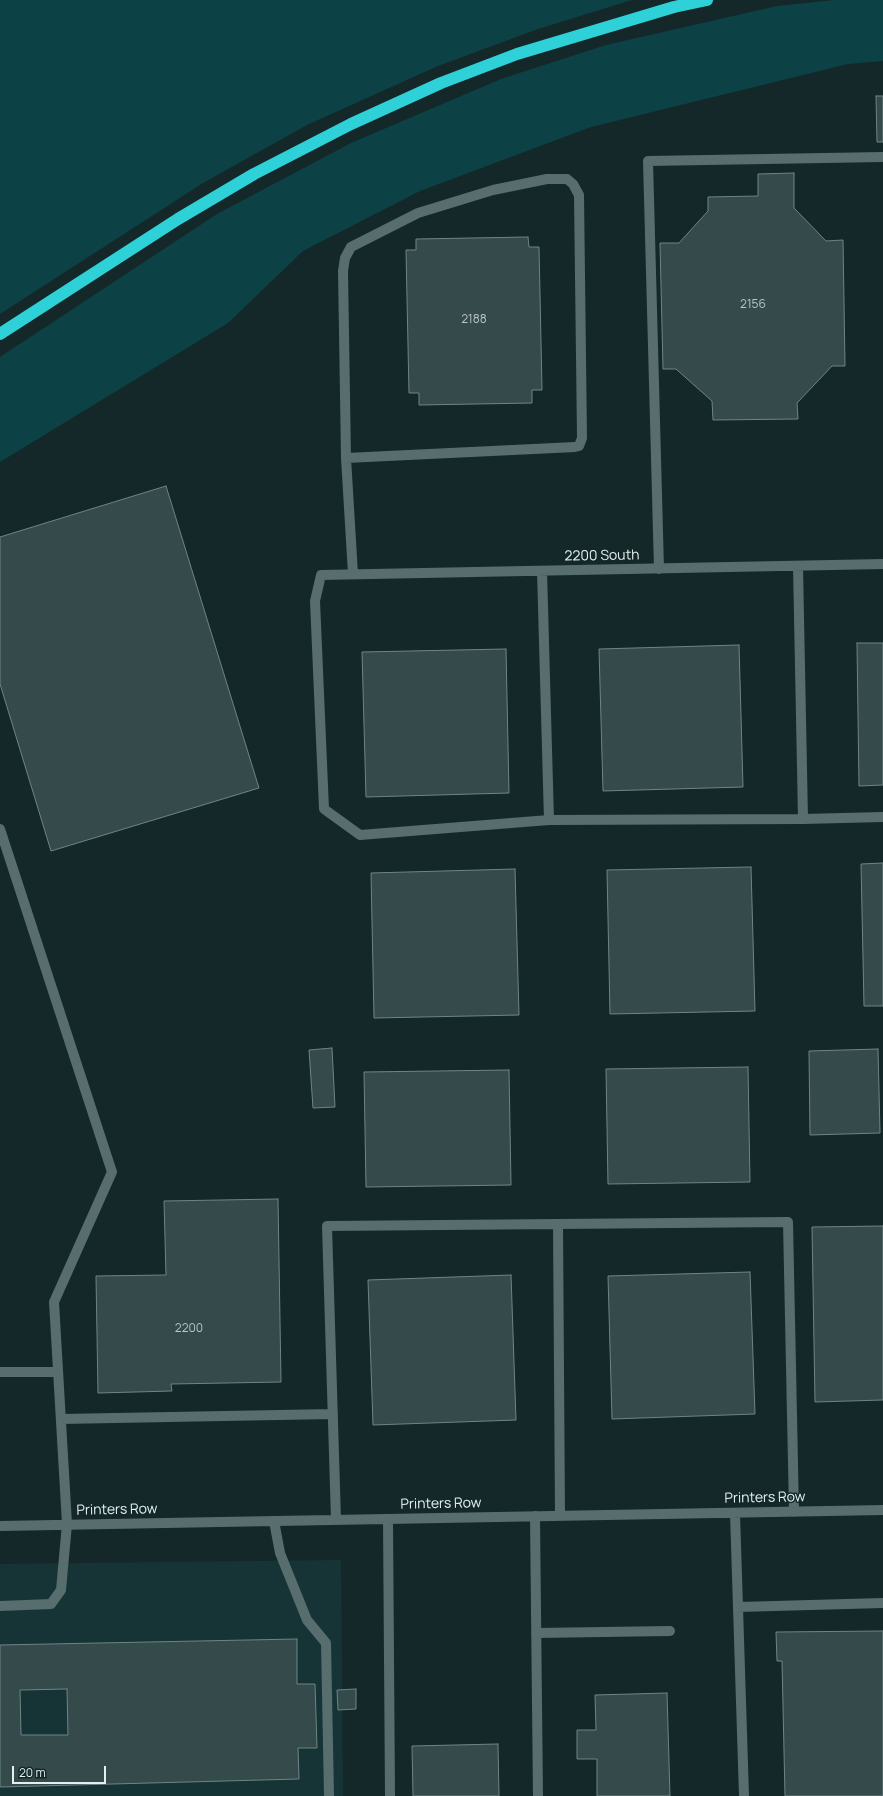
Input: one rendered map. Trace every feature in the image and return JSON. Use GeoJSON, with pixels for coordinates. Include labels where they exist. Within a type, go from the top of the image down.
{"type":"FeatureCollection","features":[{"type":"Feature","properties":{"kind":"highway"},"geometry":{"type":"LineString","coordinates":[[0,334],[178,219],[254,174],[351,124],[441,83],[517,54],[674,7],[707,0]]}},
{"type":"Feature","properties":{"kind":"street"},"geometry":{"type":"LineString","coordinates":[[659,568],[648,161],[883,157]]}},
{"type":"Feature","properties":{"kind":"street"},"geometry":{"type":"LineString","coordinates":[[346,458],[579,446],[582,438],[579,196],[574,184],[568,179],[547,179],[493,190],[418,213],[351,247],[345,258],[343,271],[346,458],[353,574]]}},
{"type":"Feature","properties":{"kind":"street","name":"2200 South"},"geometry":{"type":"LineString","coordinates":[[549,820],[360,835],[324,809],[315,601],[321,575],[883,564]]}},
{"type":"Feature","properties":{"kind":"street"},"geometry":{"type":"LineString","coordinates":[[798,566],[803,819]]}},
{"type":"Feature","properties":{"kind":"street"},"geometry":{"type":"LineString","coordinates":[[542,571],[549,820],[803,819],[883,817]]}},
{"type":"Feature","properties":{"kind":"street"},"geometry":{"type":"LineString","coordinates":[[0,829],[112,1172],[54,1302],[67,1524],[61,1590],[51,1604],[0,1606]]}},
{"type":"Feature","properties":{"kind":"street"},"geometry":{"type":"LineString","coordinates":[[336,1520],[327,1226],[788,1222],[794,1512]]}},
{"type":"Feature","properties":{"kind":"street"},"geometry":{"type":"LineString","coordinates":[[558,1224],[560,1516]]}},
{"type":"Feature","properties":{"kind":"street"},"geometry":{"type":"LineString","coordinates":[[0,1372],[58,1372]]}},
{"type":"Feature","properties":{"kind":"street"},"geometry":{"type":"LineString","coordinates":[[61,1420],[333,1414]]}},
{"type":"Feature","properties":{"kind":"street","name":"Printers Row"},"geometry":{"type":"LineString","coordinates":[[0,1526],[883,1510]]}},
{"type":"Feature","properties":{"kind":"street"},"geometry":{"type":"LineString","coordinates":[[735,1513],[744,1796]]}},
{"type":"Feature","properties":{"kind":"street"},"geometry":{"type":"LineString","coordinates":[[535,1516],[538,1796]]}},
{"type":"Feature","properties":{"kind":"street"},"geometry":{"type":"LineString","coordinates":[[388,1519],[390,1796]]}},
{"type":"Feature","properties":{"kind":"street"},"geometry":{"type":"LineString","coordinates":[[274,1521],[280,1553],[306,1620],[326,1643],[329,1796]]}},
{"type":"Feature","properties":{"kind":"street"},"geometry":{"type":"LineString","coordinates":[[738,1607],[883,1603]]}},
{"type":"Feature","properties":{"kind":"street"},"geometry":{"type":"LineString","coordinates":[[536,1633],[670,1631]]}},
{"type":"Feature","properties":{"kind":"shaded area"},"geometry":{"type":"Polygon","coordinates":[[[0,0],[632,0],[538,29],[438,66],[307,125],[203,183],[0,314],[0,0]]]}},
{"type":"Feature","properties":{"kind":"shaded area"},"geometry":{"type":"Polygon","coordinates":[[[834,0],[883,0],[883,61],[848,64],[591,127],[420,191],[303,251],[228,323],[0,462],[0,357],[217,214],[351,143],[501,79],[606,45],[777,6],[834,0]]]}},
{"type":"Feature","properties":{"kind":"shaded area"},"geometry":{"type":"Polygon","coordinates":[[[341,1560],[343,1796],[0,1796],[0,1564],[341,1560]]]}},
{"type":"Feature","properties":{"kind":"building"},"geometry":{"type":"Polygon","coordinates":[[[876,96],[883,96],[883,142],[877,142],[876,96]]]}},
{"type":"Feature","properties":{"kind":"building"},"geometry":{"type":"Polygon","coordinates":[[[794,173],[794,208],[826,241],[843,240],[845,366],[832,366],[797,403],[798,419],[713,420],[712,401],[676,369],[663,369],[660,243],[679,243],[708,211],[708,197],[758,196],[758,174],[794,173]]]}},
{"type":"Feature","properties":{"kind":"building"},"geometry":{"type":"Polygon","coordinates":[[[528,237],[529,247],[539,247],[542,390],[532,390],[532,403],[419,405],[419,393],[409,393],[406,250],[416,250],[416,239],[528,237]]]}},
{"type":"Feature","properties":{"kind":"building"},"geometry":{"type":"Polygon","coordinates":[[[166,486],[259,788],[51,851],[0,684],[0,537],[166,486]]]}},
{"type":"Feature","properties":{"kind":"building"},"geometry":{"type":"Polygon","coordinates":[[[857,643],[883,643],[883,785],[859,786],[857,643]]]}},
{"type":"Feature","properties":{"kind":"building"},"geometry":{"type":"Polygon","coordinates":[[[739,645],[743,787],[603,791],[599,649],[739,645]]]}},
{"type":"Feature","properties":{"kind":"building"},"geometry":{"type":"Polygon","coordinates":[[[506,649],[509,793],[366,797],[362,652],[506,649]]]}},
{"type":"Feature","properties":{"kind":"building"},"geometry":{"type":"Polygon","coordinates":[[[883,863],[883,1006],[864,1006],[861,864],[883,863]]]}},
{"type":"Feature","properties":{"kind":"building"},"geometry":{"type":"Polygon","coordinates":[[[751,867],[755,1011],[610,1014],[607,870],[751,867]]]}},
{"type":"Feature","properties":{"kind":"building"},"geometry":{"type":"Polygon","coordinates":[[[515,869],[519,1015],[374,1018],[371,873],[515,869]]]}},
{"type":"Feature","properties":{"kind":"building"},"geometry":{"type":"Polygon","coordinates":[[[332,1048],[335,1107],[313,1108],[309,1050],[332,1048]]]}},
{"type":"Feature","properties":{"kind":"building"},"geometry":{"type":"Polygon","coordinates":[[[878,1049],[880,1133],[810,1135],[809,1051],[878,1049]]]}},
{"type":"Feature","properties":{"kind":"building"},"geometry":{"type":"Polygon","coordinates":[[[748,1067],[750,1182],[608,1184],[606,1069],[748,1067]]]}},
{"type":"Feature","properties":{"kind":"building"},"geometry":{"type":"Polygon","coordinates":[[[509,1070],[511,1185],[366,1187],[364,1072],[509,1070]]]}},
{"type":"Feature","properties":{"kind":"building"},"geometry":{"type":"Polygon","coordinates":[[[278,1199],[281,1382],[171,1384],[172,1391],[98,1393],[96,1276],[166,1275],[164,1201],[278,1199]]]}},
{"type":"Feature","properties":{"kind":"building"},"geometry":{"type":"Polygon","coordinates":[[[883,1226],[883,1400],[815,1402],[812,1227],[883,1226]]]}},
{"type":"Feature","properties":{"kind":"building"},"geometry":{"type":"Polygon","coordinates":[[[750,1272],[755,1414],[612,1419],[608,1276],[750,1272]]]}},
{"type":"Feature","properties":{"kind":"building"},"geometry":{"type":"Polygon","coordinates":[[[511,1275],[516,1420],[373,1425],[368,1280],[511,1275]]]}},
{"type":"Feature","properties":{"kind":"building"},"geometry":{"type":"Polygon","coordinates":[[[883,1631],[883,1796],[785,1796],[782,1661],[777,1661],[776,1632],[883,1631]]]}},
{"type":"Feature","properties":{"kind":"building"},"geometry":{"type":"Polygon","coordinates":[[[297,1639],[297,1684],[315,1684],[317,1748],[298,1748],[299,1779],[0,1787],[0,1645],[297,1639]],[[67,1689],[20,1690],[21,1735],[68,1735],[67,1689]]]}},
{"type":"Feature","properties":{"kind":"building"},"geometry":{"type":"Polygon","coordinates":[[[356,1689],[356,1709],[338,1710],[337,1690],[356,1689]]]}},
{"type":"Feature","properties":{"kind":"building"},"geometry":{"type":"Polygon","coordinates":[[[667,1693],[670,1796],[597,1796],[597,1759],[577,1759],[577,1730],[596,1730],[595,1695],[667,1693]]]}},
{"type":"Feature","properties":{"kind":"building"},"geometry":{"type":"Polygon","coordinates":[[[498,1744],[499,1796],[413,1796],[412,1746],[498,1744]]]}}]}
